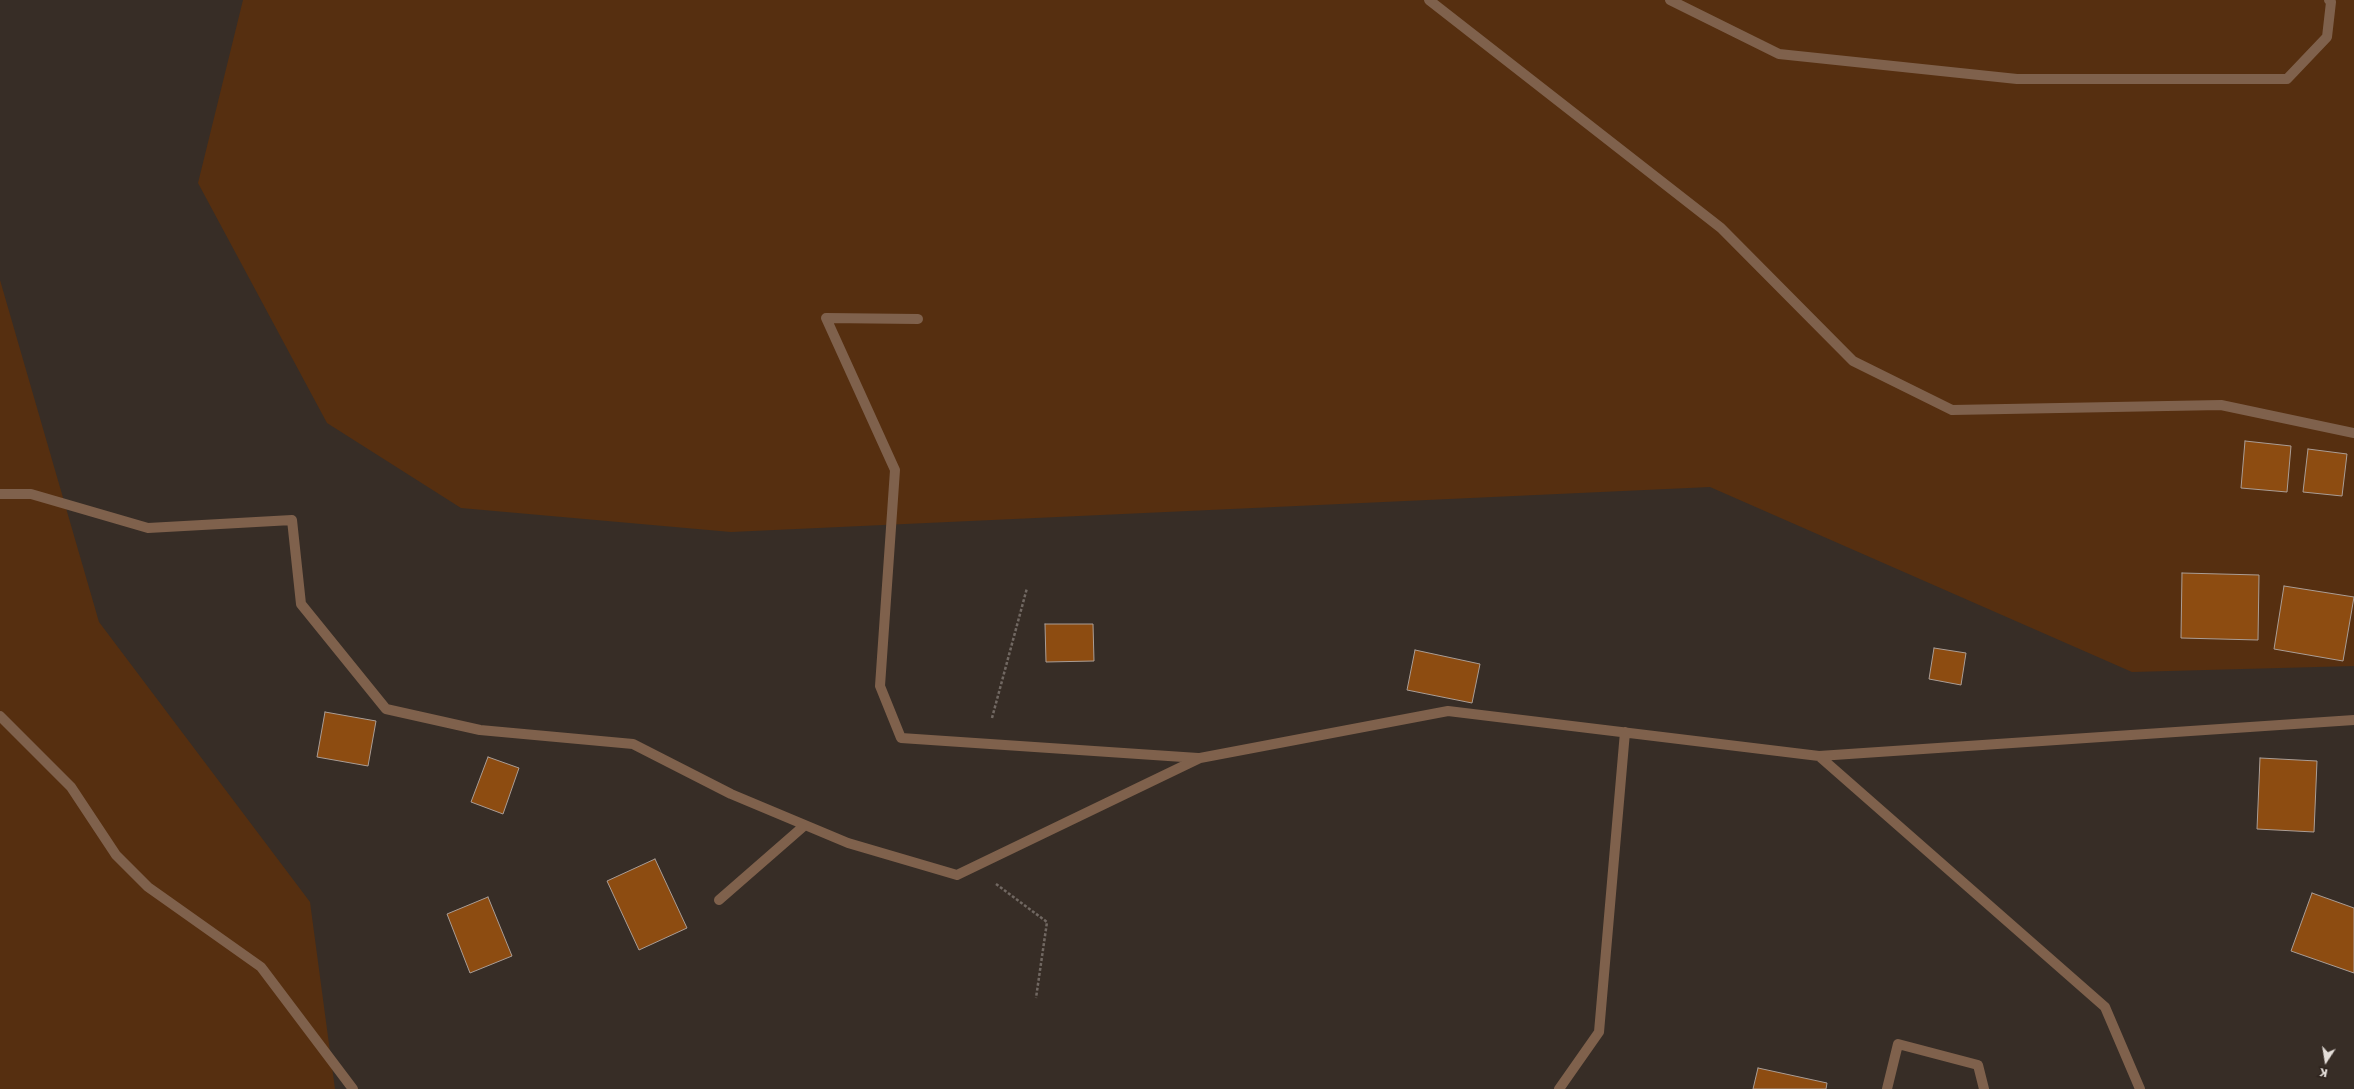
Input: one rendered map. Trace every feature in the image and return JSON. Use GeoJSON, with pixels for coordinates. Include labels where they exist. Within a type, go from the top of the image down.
{"type":"FeatureCollection","features":[{"type":"Feature","properties":{"kind":"street"},"geometry":{"type":"LineString","coordinates":[[1429,0],[1721,228],[1853,361],[1952,410],[2221,405],[2354,433]]}},
{"type":"Feature","properties":{"kind":"street"},"geometry":{"type":"LineString","coordinates":[[1670,0],[1779,54],[2017,79],[2287,79],[2328,37],[2331,2],[2329,0]]}},
{"type":"Feature","properties":{"kind":"street"},"geometry":{"type":"LineString","coordinates":[[918,319],[826,318],[895,470],[880,686],[901,738],[1200,758],[1448,711],[1819,756],[2354,720]]}},
{"type":"Feature","properties":{"kind":"street"},"geometry":{"type":"LineString","coordinates":[[0,494],[31,494],[148,528],[292,520],[301,604],[386,709],[480,730],[633,744],[731,794],[848,843],[957,875],[1200,758]]}},
{"type":"Feature","properties":{"kind":"street"},"geometry":{"type":"LineString","coordinates":[[0,716],[71,787],[116,855],[143,882],[260,967],[353,1089]]}},
{"type":"Feature","properties":{"kind":"street"},"geometry":{"type":"LineString","coordinates":[[1559,1089],[1599,1032],[1625,732]]}},
{"type":"Feature","properties":{"kind":"street"},"geometry":{"type":"LineString","coordinates":[[1819,756],[2106,1007],[2140,1089]]}},
{"type":"Feature","properties":{"kind":"street"},"geometry":{"type":"LineString","coordinates":[[719,900],[805,824]]}},
{"type":"Feature","properties":{"kind":"street"},"geometry":{"type":"LineString","coordinates":[[1887,1089],[1898,1044],[1978,1065],[1984,1089]]}},
{"type":"Feature","properties":{"kind":"path"},"geometry":{"type":"LineString","coordinates":[[985,743],[1027,588]]}},
{"type":"Feature","properties":{"kind":"path"},"geometry":{"type":"LineString","coordinates":[[973,867],[1047,922],[1036,998]]}},
{"type":"Feature","properties":{"kind":"shaded area"},"geometry":{"type":"Polygon","coordinates":[[[243,0],[2354,0],[2354,666],[2132,672],[1710,487],[731,532],[461,508],[327,423],[198,183],[243,0]]]}},
{"type":"Feature","properties":{"kind":"shaded area"},"geometry":{"type":"Polygon","coordinates":[[[0,280],[99,622],[310,902],[335,1089],[0,1089],[0,280]]]}},
{"type":"Feature","properties":{"kind":"building"},"geometry":{"type":"Polygon","coordinates":[[[2245,441],[2291,446],[2287,492],[2241,488],[2245,441]]]}},
{"type":"Feature","properties":{"kind":"building"},"geometry":{"type":"Polygon","coordinates":[[[2308,449],[2347,454],[2342,496],[2303,492],[2308,449]]]}},
{"type":"Feature","properties":{"kind":"building"},"geometry":{"type":"Polygon","coordinates":[[[2182,573],[2259,575],[2258,640],[2181,638],[2182,573]]]}},
{"type":"Feature","properties":{"kind":"building"},"geometry":{"type":"Polygon","coordinates":[[[2284,586],[2354,597],[2343,661],[2274,649],[2284,586]]]}},
{"type":"Feature","properties":{"kind":"building"},"geometry":{"type":"Polygon","coordinates":[[[1045,624],[1093,624],[1094,661],[1046,662],[1045,624]]]}},
{"type":"Feature","properties":{"kind":"building"},"geometry":{"type":"Polygon","coordinates":[[[1934,648],[1966,653],[1961,685],[1929,679],[1934,648]]]}},
{"type":"Feature","properties":{"kind":"building"},"geometry":{"type":"Polygon","coordinates":[[[1415,650],[1480,664],[1472,703],[1407,690],[1415,650]]]}},
{"type":"Feature","properties":{"kind":"building"},"geometry":{"type":"Polygon","coordinates":[[[325,712],[376,721],[368,766],[317,757],[325,712]]]}},
{"type":"Feature","properties":{"kind":"building"},"geometry":{"type":"Polygon","coordinates":[[[488,757],[519,768],[503,814],[471,802],[488,757]]]}},
{"type":"Feature","properties":{"kind":"building"},"geometry":{"type":"Polygon","coordinates":[[[2260,758],[2317,761],[2314,832],[2257,829],[2260,758]]]}},
{"type":"Feature","properties":{"kind":"building"},"geometry":{"type":"Polygon","coordinates":[[[655,859],[687,928],[639,950],[607,881],[655,859]]]}},
{"type":"Feature","properties":{"kind":"building"},"geometry":{"type":"Polygon","coordinates":[[[2312,893],[2354,908],[2354,973],[2291,951],[2312,893]]]}},
{"type":"Feature","properties":{"kind":"building"},"geometry":{"type":"Polygon","coordinates":[[[488,897],[512,956],[470,973],[447,914],[488,897]]]}},
{"type":"Feature","properties":{"kind":"building"},"geometry":{"type":"Polygon","coordinates":[[[1758,1068],[1827,1083],[1826,1089],[1753,1089],[1758,1068]]]}}]}
